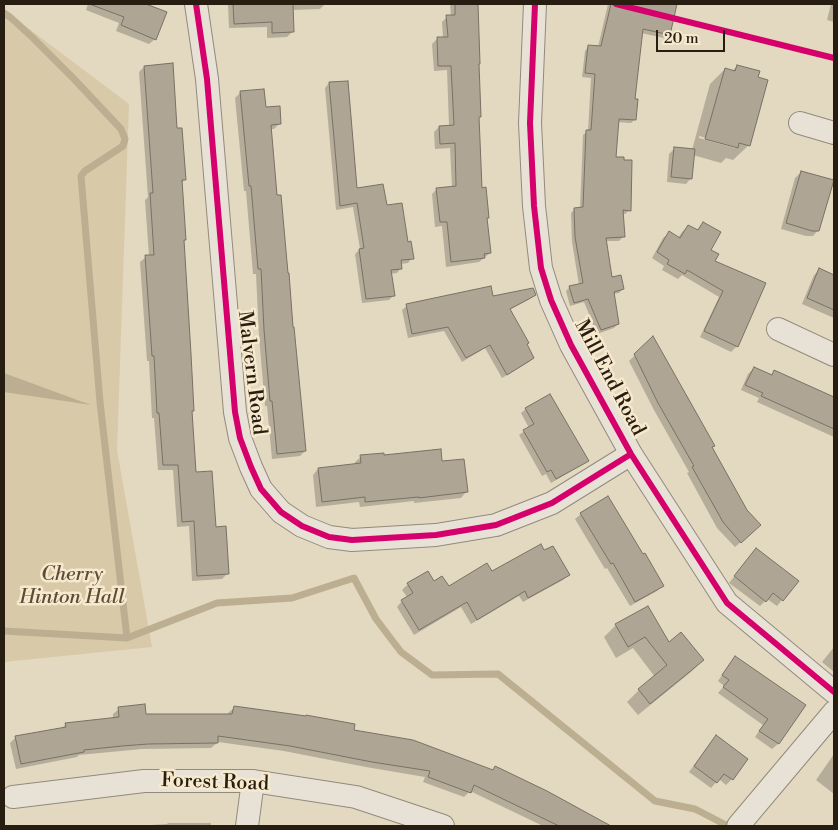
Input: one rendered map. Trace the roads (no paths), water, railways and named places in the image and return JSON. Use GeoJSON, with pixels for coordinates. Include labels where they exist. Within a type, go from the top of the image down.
{"type":"FeatureCollection","features":[{"type":"Feature","properties":{"kind":"street","name":"Malvern Road"},"geometry":{"type":"LineString","coordinates":[[196,4],[206,67],[235,412],[240,438],[251,467],[262,489],[281,512],[302,526],[330,537],[352,540],[436,535],[496,525],[552,503],[631,454]]}},
{"type":"Feature","properties":{"kind":"street","name":"Mill End Road"},"geometry":{"type":"LineString","coordinates":[[535,4],[530,123],[534,206],[541,268],[551,300],[571,345],[631,454],[727,603],[834,692]]}},
{"type":"Feature","properties":{"kind":"street"},"geometry":{"type":"LineString","coordinates":[[800,123],[834,133]]}},
{"type":"Feature","properties":{"kind":"street"},"geometry":{"type":"LineString","coordinates":[[778,329],[834,355]]}},
{"type":"Feature","properties":{"kind":"street"},"geometry":{"type":"LineString","coordinates":[[738,826],[834,712]]}},
{"type":"Feature","properties":{"kind":"street","name":"Forest Road"},"geometry":{"type":"LineString","coordinates":[[13,797],[144,781],[254,781],[356,797],[443,826]]}},
{"type":"Feature","properties":{"kind":"street"},"geometry":{"type":"LineString","coordinates":[[247,826],[254,781]]}},
{"type":"Feature","properties":{"kind":"waterway"},"geometry":{"type":"LineString","coordinates":[[4,13],[32,37],[74,79],[121,129],[125,139],[123,146],[85,171],[81,176],[100,402],[127,638]]}},
{"type":"Feature","properties":{"kind":"waterway"},"geometry":{"type":"LineString","coordinates":[[4,631],[127,638],[217,603],[292,598],[354,578],[376,619],[401,652],[432,675],[498,674],[655,801],[695,809],[726,825]]}},
{"type":"Feature","properties":{"kind":"park label","name":"Cherry Hinton Hall"},"geometry":{"type":"Point","coordinates":[72,586]}}]}
